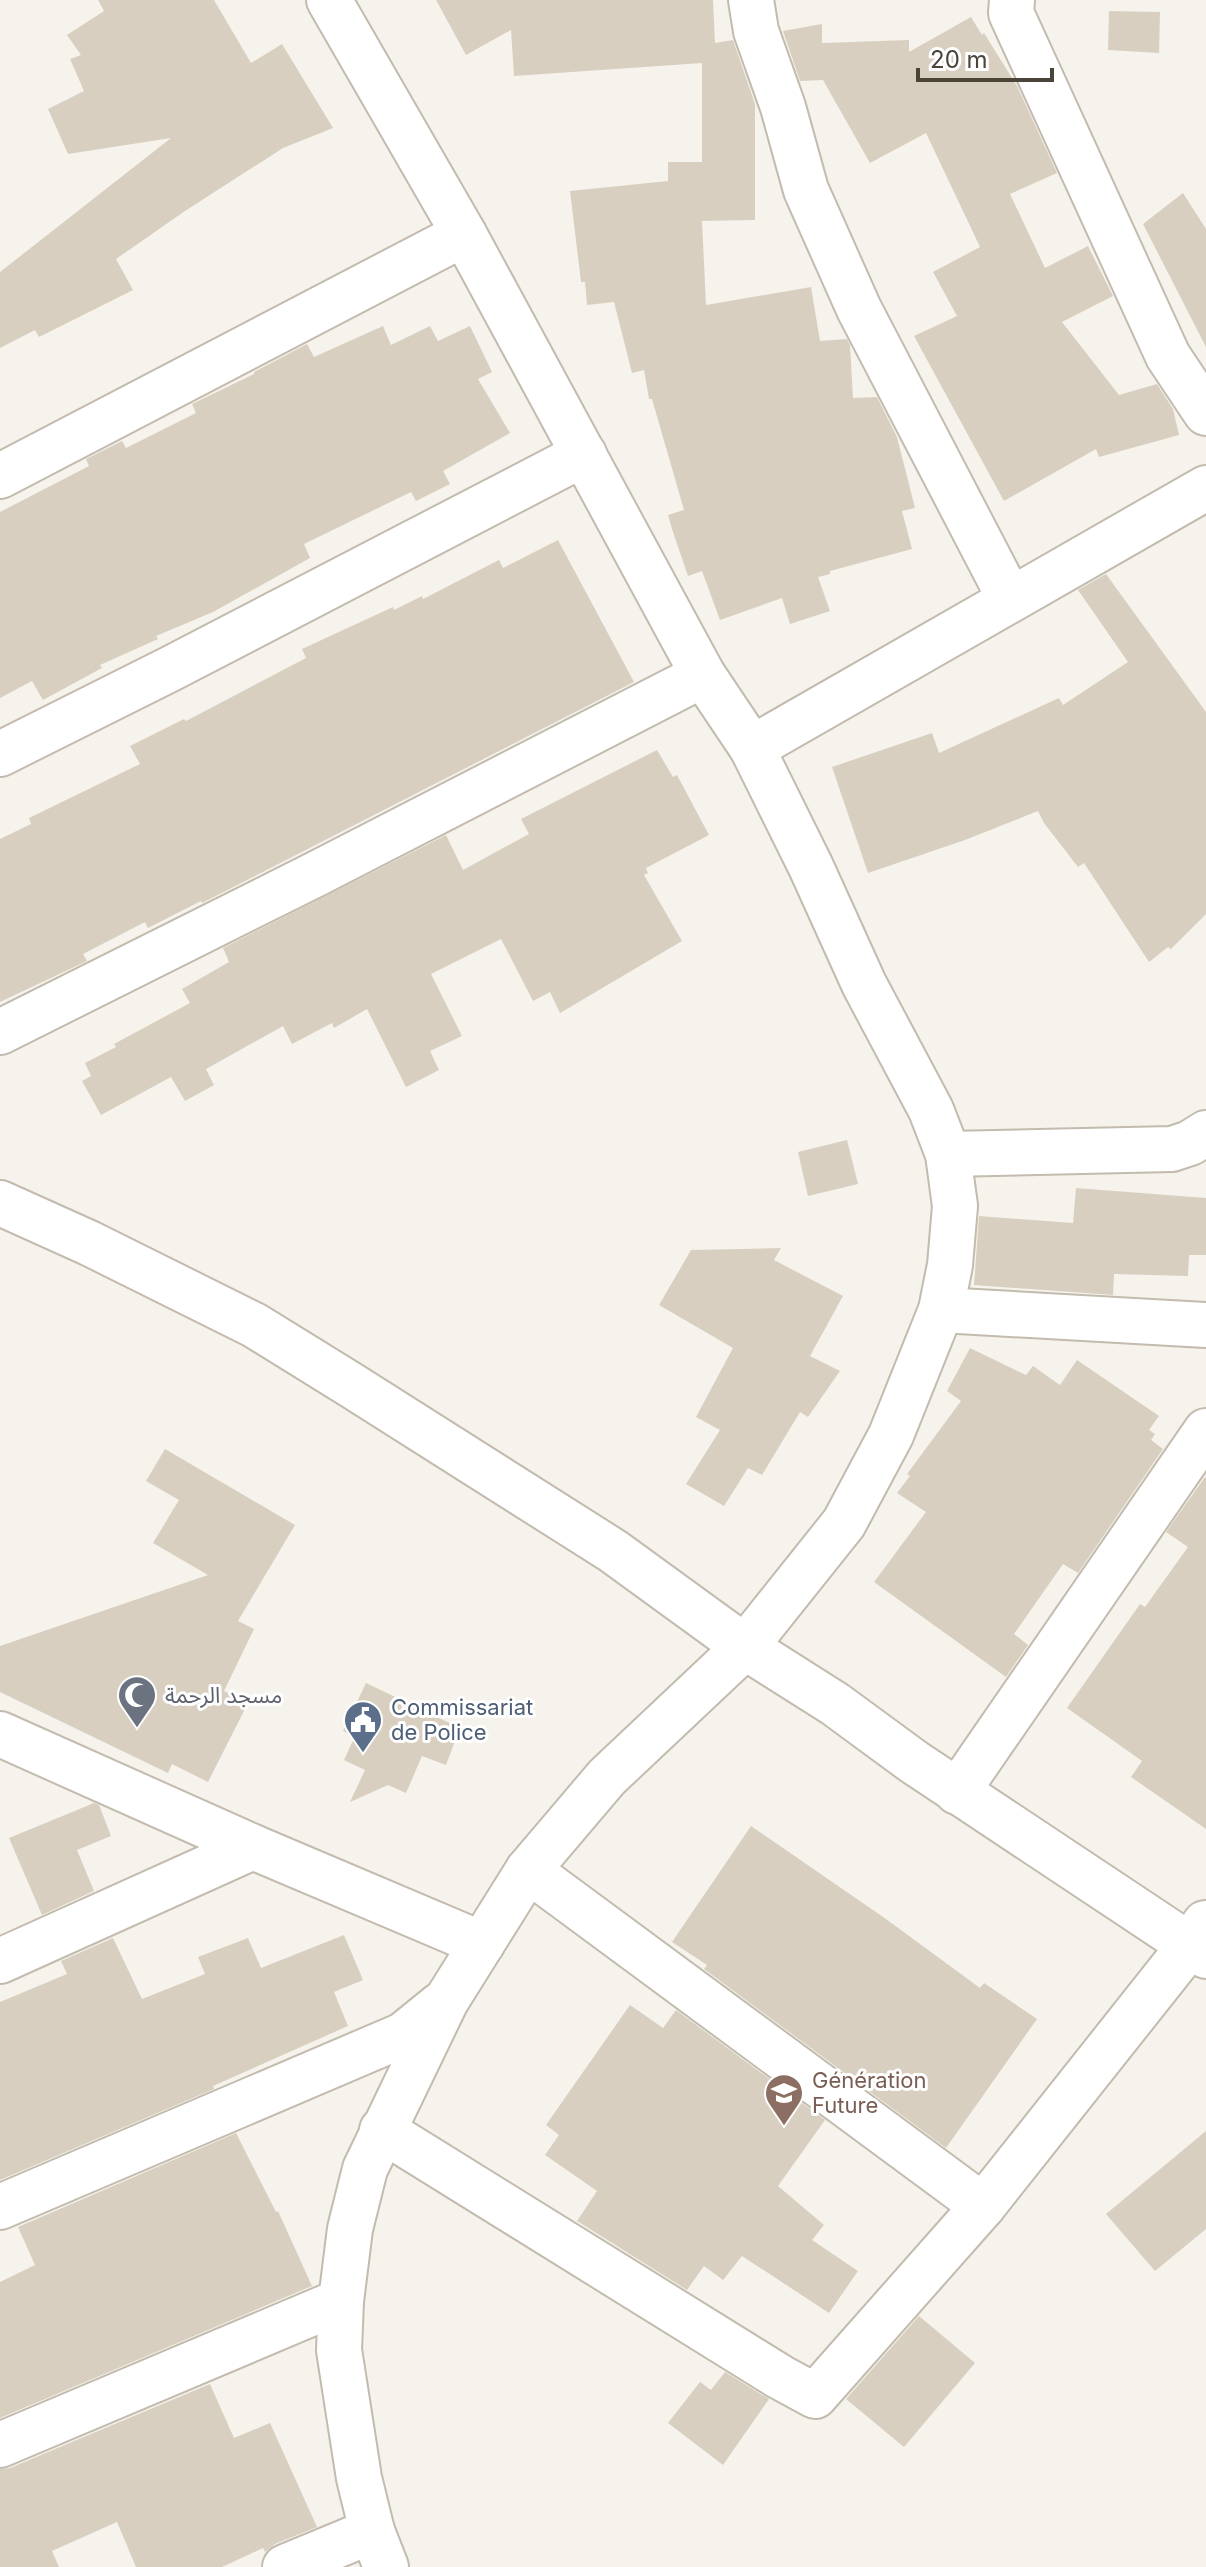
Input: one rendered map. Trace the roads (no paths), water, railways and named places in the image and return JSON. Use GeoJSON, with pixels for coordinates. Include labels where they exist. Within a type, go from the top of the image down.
{"type":"FeatureCollection","features":[{"type":"Feature","properties":{"kind":"street"},"geometry":{"type":"LineString","coordinates":[[285,2567],[379,2549],[359,2478],[339,2350],[341,2301],[350,2229],[365,2169],[382,2130],[446,2001],[528,1870],[607,1777],[745,1647],[844,1523],[891,1435],[941,1310],[950,1265],[955,1206],[948,1154],[931,1110],[864,984],[752,748],[703,675],[464,234],[329,0]]}},
{"type":"Feature","properties":{"kind":"street"},"geometry":{"type":"LineString","coordinates":[[751,0],[756,31],[783,107],[806,190],[859,309],[1010,599]]}},
{"type":"Feature","properties":{"kind":"street"},"geometry":{"type":"LineString","coordinates":[[1012,0],[1011,13],[1168,356],[1206,413]]}},
{"type":"Feature","properties":{"kind":"street"},"geometry":{"type":"LineString","coordinates":[[0,476],[464,234]]}},
{"type":"Feature","properties":{"kind":"street"},"geometry":{"type":"LineString","coordinates":[[0,754],[584,454]]}},
{"type":"Feature","properties":{"kind":"street"},"geometry":{"type":"LineString","coordinates":[[752,748],[1206,488]]}},
{"type":"Feature","properties":{"kind":"street"},"geometry":{"type":"LineString","coordinates":[[0,1032],[703,675]]}},
{"type":"Feature","properties":{"kind":"street"},"geometry":{"type":"LineString","coordinates":[[948,1154],[1172,1149],[1206,1133]]}},
{"type":"Feature","properties":{"kind":"street"},"geometry":{"type":"LineString","coordinates":[[4,1199],[254,1325],[613,1551],[745,1647],[835,1704],[957,1792],[1201,1940],[983,2206],[815,2396],[382,2130]]}},
{"type":"Feature","properties":{"kind":"street"},"geometry":{"type":"LineString","coordinates":[[941,1310],[1206,1325]]}},
{"type":"Feature","properties":{"kind":"street"},"geometry":{"type":"LineString","coordinates":[[957,1792],[1206,1431]]}},
{"type":"Feature","properties":{"kind":"street"},"geometry":{"type":"LineString","coordinates":[[0,1734],[253,1847],[482,1944]]}},
{"type":"Feature","properties":{"kind":"street"},"geometry":{"type":"LineString","coordinates":[[0,1961],[253,1847]]}},
{"type":"Feature","properties":{"kind":"street"},"geometry":{"type":"LineString","coordinates":[[528,1870],[983,2206]]}},
{"type":"Feature","properties":{"kind":"street"},"geometry":{"type":"LineString","coordinates":[[0,2207],[403,2035],[446,2001]]}},
{"type":"Feature","properties":{"kind":"street"},"geometry":{"type":"LineString","coordinates":[[0,2445],[341,2301]]}},
{"type":"Feature","properties":{"kind":"place","name":"مسجد الرحمة"},"geometry":{"type":"Point","coordinates":[137,1729]}},
{"type":"Feature","properties":{"kind":"place","name":"Commissariat de Police"},"geometry":{"type":"Point","coordinates":[363,1754]}},
{"type":"Feature","properties":{"kind":"place","name":"Génération Future"},"geometry":{"type":"Point","coordinates":[784,2127]}}]}
